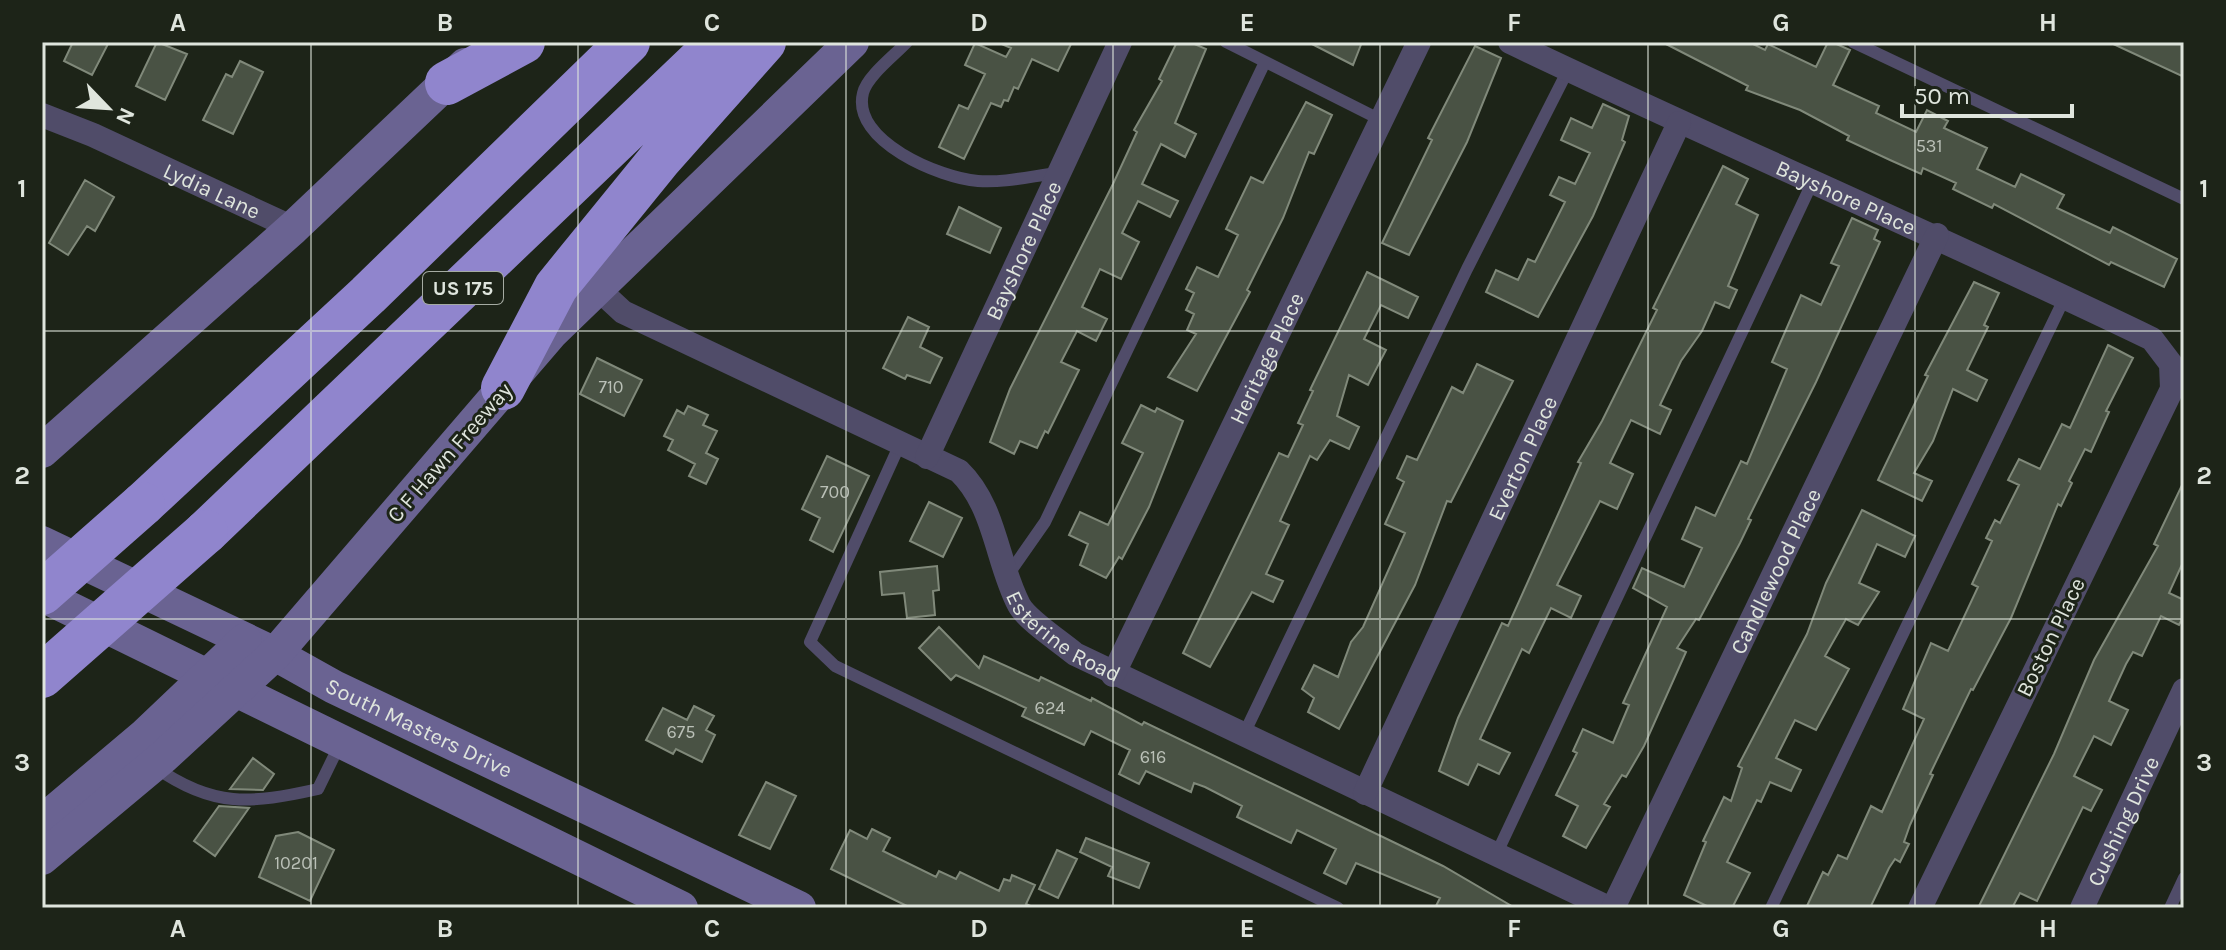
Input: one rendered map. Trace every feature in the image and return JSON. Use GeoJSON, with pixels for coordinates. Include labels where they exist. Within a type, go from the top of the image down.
{"type":"FeatureCollection","features":[{"type":"Feature","properties":{"kind":"highway"},"geometry":{"type":"LineString","coordinates":[[447,83],[523,42]]}},
{"type":"Feature","properties":{"kind":"highway","name":"US 175"},"geometry":{"type":"LineString","coordinates":[[42,594],[357,305],[628,42]]}},
{"type":"Feature","properties":{"kind":"highway","name":"US 175"},"geometry":{"type":"LineString","coordinates":[[42,676],[206,532],[719,42]]}},
{"type":"Feature","properties":{"kind":"highway"},"geometry":{"type":"LineString","coordinates":[[503,388],[556,287],[660,159],[764,42]]}},
{"type":"Feature","properties":{"kind":"main road"},"geometry":{"type":"LineString","coordinates":[[42,451],[293,228],[488,42]]}},
{"type":"Feature","properties":{"kind":"main road","name":"C F Hawn Freeway"},"geometry":{"type":"LineString","coordinates":[[42,858],[153,765],[275,654],[503,388],[597,288],[852,42]]}},
{"type":"Feature","properties":{"kind":"main road","name":"South Masters Drive"},"geometry":{"type":"LineString","coordinates":[[42,543],[275,654],[334,687],[799,908]]}},
{"type":"Feature","properties":{"kind":"main road"},"geometry":{"type":"LineString","coordinates":[[42,594],[681,908]]}},
{"type":"Feature","properties":{"kind":"main road"},"geometry":{"type":"LineString","coordinates":[[42,822],[144,736],[245,640]]}},
{"type":"Feature","properties":{"kind":"street","name":"Bayshore Place"},"geometry":{"type":"LineString","coordinates":[[927,457],[1120,42]]}},
{"type":"Feature","properties":{"kind":"street","name":"Heritage Place"},"geometry":{"type":"LineString","coordinates":[[1113,675],[1419,42]]}},
{"type":"Feature","properties":{"kind":"street","name":"Bayshore Place"},"geometry":{"type":"LineString","coordinates":[[1510,42],[1679,123],[1937,235],[2152,339],[2171,364]]}},
{"type":"Feature","properties":{"kind":"street","name":"Lydia Lane"},"geometry":{"type":"LineString","coordinates":[[42,115],[107,141],[293,228]]}},
{"type":"Feature","properties":{"kind":"street","name":"Everton Place"},"geometry":{"type":"LineString","coordinates":[[1365,793],[1679,123]]}},
{"type":"Feature","properties":{"kind":"street","name":"Candlewood Place"},"geometry":{"type":"LineString","coordinates":[[1611,908],[1937,235]]}},
{"type":"Feature","properties":{"kind":"street","name":"Esterine Road"},"geometry":{"type":"LineString","coordinates":[[597,288],[623,312],[959,471],[973,484],[988,514],[1020,608],[1075,654],[1113,675],[1611,908]]}},
{"type":"Feature","properties":{"kind":"street","name":"Boston Place"},"geometry":{"type":"LineString","coordinates":[[1920,908],[2172,389],[2171,364]]}},
{"type":"Feature","properties":{"kind":"street","name":"Cushing Drive"},"geometry":{"type":"LineString","coordinates":[[2082,908],[2184,690]]}},
{"type":"Feature","properties":{"kind":"lane"},"geometry":{"type":"LineString","coordinates":[[907,42],[863,89],[862,105],[868,127],[879,139],[952,176],[977,181],[1060,173]]}},
{"type":"Feature","properties":{"kind":"lane"},"geometry":{"type":"LineString","coordinates":[[1226,42],[1381,120]]}},
{"type":"Feature","properties":{"kind":"lane"},"geometry":{"type":"LineString","coordinates":[[1853,42],[2184,199]]}},
{"type":"Feature","properties":{"kind":"lane"},"geometry":{"type":"LineString","coordinates":[[1008,575],[1045,522],[1265,62]]}},
{"type":"Feature","properties":{"kind":"lane"},"geometry":{"type":"LineString","coordinates":[[1243,736],[1467,269],[1568,70]]}},
{"type":"Feature","properties":{"kind":"lane"},"geometry":{"type":"LineString","coordinates":[[1496,855],[1813,181]]}},
{"type":"Feature","properties":{"kind":"lane"},"geometry":{"type":"LineString","coordinates":[[1771,908],[2065,297]]}},
{"type":"Feature","properties":{"kind":"lane"},"geometry":{"type":"LineString","coordinates":[[900,444],[810,642],[835,666],[1338,908]]}},
{"type":"Feature","properties":{"kind":"lane"},"geometry":{"type":"LineString","coordinates":[[153,765],[177,782],[215,799],[277,798],[318,789],[340,743]]}},
{"type":"Feature","properties":{"kind":"lane"},"geometry":{"type":"LineString","coordinates":[[2170,908],[2184,878]]}},
{"type":"Feature","properties":{"kind":"building"},"geometry":{"type":"Polygon","coordinates":[[[73,42],[109,42],[92,75],[64,61],[73,42]]]}},
{"type":"Feature","properties":{"kind":"building"},"geometry":{"type":"Polygon","coordinates":[[[157,42],[187,54],[165,100],[136,86],[157,42]]]}},
{"type":"Feature","properties":{"kind":"building"},"geometry":{"type":"Polygon","coordinates":[[[997,42],[1072,42],[1058,71],[1032,59],[1018,89],[1014,87],[1008,101],[1004,100],[1001,107],[991,103],[964,159],[939,147],[959,105],[968,109],[985,74],[965,65],[975,43],[1006,57],[1011,48],[997,42]]]}},
{"type":"Feature","properties":{"kind":"building"},"geometry":{"type":"Polygon","coordinates":[[[1177,42],[1190,42],[1206,49],[1175,123],[1196,134],[1185,157],[1161,144],[1142,184],[1178,201],[1170,217],[1138,201],[1122,233],[1139,242],[1121,279],[1100,269],[1082,307],[1107,319],[1096,341],[1077,331],[1061,362],[1079,370],[1048,433],[1045,431],[1037,448],[1020,441],[1014,454],[990,442],[1010,389],[1113,184],[1137,132],[1134,130],[1162,81],[1159,79],[1177,42]]]}},
{"type":"Feature","properties":{"kind":"building"},"geometry":{"type":"Polygon","coordinates":[[[1308,42],[1362,42],[1353,65],[1308,42]]]}},
{"type":"Feature","properties":{"kind":"building"},"geometry":{"type":"Polygon","coordinates":[[[1662,42],[1749,42],[1765,50],[1768,44],[1816,67],[1828,42],[1832,42],[1850,50],[1833,85],[1879,106],[1876,113],[1916,132],[1927,110],[1948,121],[1944,128],[1987,148],[1977,169],[2015,187],[2021,174],[2064,195],[2057,208],[2110,233],[2113,227],[2177,259],[2164,287],[2111,262],[2109,265],[1994,204],[1992,208],[1953,189],[1956,183],[1923,168],[1921,174],[1847,140],[1849,136],[1800,110],[1746,90],[1748,86],[1662,42]]]}},
{"type":"Feature","properties":{"kind":"building"},"geometry":{"type":"Polygon","coordinates":[[[2109,42],[2184,42],[2184,77],[2109,42]]]}},
{"type":"Feature","properties":{"kind":"building"},"geometry":{"type":"Polygon","coordinates":[[[1475,46],[1501,58],[1467,142],[1409,255],[1382,243],[1432,140],[1428,138],[1475,46]]]}},
{"type":"Feature","properties":{"kind":"building"},"geometry":{"type":"Polygon","coordinates":[[[240,61],[263,72],[233,134],[203,120],[226,74],[232,77],[240,61]]]}},
{"type":"Feature","properties":{"kind":"building"},"geometry":{"type":"Polygon","coordinates":[[[1306,102],[1332,115],[1314,154],[1309,152],[1283,218],[1247,290],[1250,292],[1197,391],[1168,377],[1196,334],[1187,330],[1194,314],[1186,310],[1194,293],[1186,289],[1197,267],[1218,277],[1238,235],[1226,229],[1251,177],[1263,183],[1306,102]]]}},
{"type":"Feature","properties":{"kind":"building"},"geometry":{"type":"Polygon","coordinates":[[[1603,104],[1629,116],[1622,140],[1625,142],[1593,216],[1538,317],[1486,292],[1496,270],[1518,280],[1528,259],[1535,262],[1565,202],[1550,195],[1559,177],[1575,184],[1590,153],[1561,140],[1571,118],[1592,128],[1603,104]]]}},
{"type":"Feature","properties":{"kind":"building"},"geometry":{"type":"Polygon","coordinates":[[[1723,166],[1748,179],[1736,204],[1758,215],[1728,286],[1737,290],[1729,308],[1715,302],[1702,331],[1681,361],[1660,405],[1671,410],[1660,434],[1631,420],[1610,463],[1633,474],[1617,509],[1600,501],[1557,585],[1581,596],[1571,618],[1551,608],[1529,653],[1522,649],[1480,739],[1510,753],[1499,774],[1478,764],[1468,785],[1439,771],[1458,718],[1502,623],[1508,626],[1581,463],[1578,462],[1657,310],[1653,308],[1723,166]]]}},
{"type":"Feature","properties":{"kind":"building"},"geometry":{"type":"Polygon","coordinates":[[[85,180],[114,197],[95,231],[87,226],[68,255],[49,243],[85,180]]]}},
{"type":"Feature","properties":{"kind":"building"},"geometry":{"type":"Polygon","coordinates":[[[959,207],[1001,228],[990,253],[947,234],[959,207]]]}},
{"type":"Feature","properties":{"kind":"building"},"geometry":{"type":"Polygon","coordinates":[[[1852,218],[1878,230],[1874,239],[1880,242],[1816,382],[1748,519],[1751,520],[1740,543],[1699,620],[1696,619],[1677,648],[1686,652],[1644,746],[1626,777],[1622,775],[1604,804],[1610,807],[1586,848],[1563,836],[1578,806],[1556,795],[1577,753],[1573,751],[1583,729],[1613,743],[1629,705],[1623,703],[1667,607],[1633,588],[1642,568],[1684,587],[1702,548],[1682,539],[1696,507],[1715,516],[1741,461],[1747,464],[1787,369],[1772,362],[1801,295],[1821,305],[1839,266],[1831,263],[1852,218]]]}},
{"type":"Feature","properties":{"kind":"building"},"geometry":{"type":"Polygon","coordinates":[[[1367,272],[1418,297],[1408,318],[1381,305],[1364,339],[1386,350],[1368,385],[1349,375],[1337,416],[1359,427],[1349,449],[1330,440],[1317,460],[1310,456],[1280,521],[1289,525],[1266,574],[1283,581],[1273,602],[1252,592],[1210,667],[1183,653],[1279,453],[1288,457],[1303,425],[1298,423],[1313,391],[1310,390],[1367,272]]]}},
{"type":"Feature","properties":{"kind":"building"},"geometry":{"type":"Polygon","coordinates":[[[1974,282],[1999,293],[1984,325],[1988,327],[1967,370],[1987,380],[1977,401],[1953,389],[1933,441],[1914,473],[1932,481],[1922,501],[1878,480],[1928,376],[1925,375],[1974,282]]]}},
{"type":"Feature","properties":{"kind":"building"},"geometry":{"type":"Polygon","coordinates":[[[908,317],[929,327],[920,347],[942,358],[930,383],[907,375],[905,379],[883,368],[908,317]]]}},
{"type":"Feature","properties":{"kind":"building"},"geometry":{"type":"Polygon","coordinates":[[[2108,345],[2133,358],[2106,411],[2109,412],[2091,452],[2085,449],[2061,506],[2058,504],[2011,618],[1971,689],[1930,774],[1933,775],[1910,825],[1904,842],[1909,844],[1900,862],[1895,859],[1889,868],[1870,908],[1806,908],[1823,872],[1828,875],[1838,855],[1847,859],[1871,806],[1882,812],[1924,719],[1903,709],[1931,643],[1948,651],[1978,587],[1972,584],[1992,541],[1986,538],[1995,520],[2000,523],[2019,485],[2008,480],[2019,459],[2040,469],[2062,424],[2070,428],[2108,345]]]}},
{"type":"Feature","properties":{"kind":"building"},"geometry":{"type":"Polygon","coordinates":[[[597,358],[642,380],[624,416],[580,394],[597,358]]]}},
{"type":"Feature","properties":{"kind":"building"},"geometry":{"type":"Polygon","coordinates":[[[1477,364],[1513,381],[1451,502],[1447,501],[1415,585],[1339,729],[1308,712],[1314,698],[1302,689],[1314,665],[1338,677],[1351,642],[1363,627],[1405,533],[1385,524],[1404,482],[1397,478],[1407,456],[1417,460],[1452,387],[1463,393],[1477,364]]]}},
{"type":"Feature","properties":{"kind":"building"},"geometry":{"type":"Polygon","coordinates":[[[1141,405],[1155,412],[1157,408],[1183,421],[1149,507],[1122,559],[1119,557],[1106,578],[1080,565],[1088,544],[1069,535],[1080,512],[1108,525],[1143,453],[1122,443],[1141,405]]]}},
{"type":"Feature","properties":{"kind":"building"},"geometry":{"type":"Polygon","coordinates":[[[688,406],[708,415],[703,425],[717,431],[706,453],[718,459],[706,484],[689,476],[695,464],[668,450],[673,440],[664,436],[677,410],[684,414],[688,406]]]}},
{"type":"Feature","properties":{"kind":"building"},"geometry":{"type":"Polygon","coordinates":[[[827,456],[869,476],[833,552],[810,540],[820,518],[802,509],[827,456]]]}},
{"type":"Feature","properties":{"kind":"building"},"geometry":{"type":"Polygon","coordinates":[[[2184,481],[2184,560],[2169,593],[2184,600],[2184,615],[2179,625],[2161,616],[2142,656],[2133,652],[2126,664],[2109,701],[2128,710],[2111,745],[2094,736],[2074,776],[2102,790],[2091,811],[2083,807],[2037,901],[2020,893],[2012,908],[1978,908],[2054,754],[2094,660],[2158,546],[2154,544],[2184,481]]]}},
{"type":"Feature","properties":{"kind":"building"},"geometry":{"type":"Polygon","coordinates":[[[929,502],[962,518],[943,557],[910,541],[929,502]]]}},
{"type":"Feature","properties":{"kind":"building"},"geometry":{"type":"Polygon","coordinates":[[[1862,510],[1915,536],[1905,557],[1877,544],[1859,583],[1879,592],[1858,625],[1846,619],[1825,656],[1849,669],[1816,730],[1795,720],[1776,758],[1801,770],[1791,791],[1770,782],[1761,802],[1757,800],[1727,862],[1750,873],[1732,908],[1711,908],[1684,895],[1706,842],[1703,841],[1724,797],[1731,801],[1742,768],[1738,766],[1807,634],[1826,583],[1862,510]]]}},
{"type":"Feature","properties":{"kind":"building"},"geometry":{"type":"Polygon","coordinates":[[[937,566],[939,590],[933,591],[935,615],[907,618],[904,593],[882,595],[880,572],[937,566]]]}},
{"type":"Feature","properties":{"kind":"building"},"geometry":{"type":"Polygon","coordinates":[[[939,627],[979,668],[984,656],[1039,681],[1041,677],[1091,701],[1092,698],[1142,725],[1144,722],[1443,866],[1515,908],[1435,908],[1440,898],[1356,863],[1346,884],[1324,873],[1336,849],[1297,830],[1291,843],[1237,817],[1242,806],[1194,783],[1191,792],[1146,771],[1139,784],[1119,774],[1130,750],[1091,731],[1084,745],[1022,716],[1026,708],[956,675],[951,680],[919,648],[939,627]]]}},
{"type":"Feature","properties":{"kind":"building"},"geometry":{"type":"Polygon","coordinates":[[[694,706],[714,716],[706,730],[715,735],[702,762],[676,749],[673,754],[646,740],[663,708],[687,720],[694,706]]]}},
{"type":"Feature","properties":{"kind":"building"},"geometry":{"type":"Polygon","coordinates":[[[253,758],[274,774],[263,790],[230,789],[253,758]]]}},
{"type":"Feature","properties":{"kind":"building"},"geometry":{"type":"Polygon","coordinates":[[[766,782],[796,796],[770,849],[739,835],[766,782]]]}},
{"type":"Feature","properties":{"kind":"building"},"geometry":{"type":"Polygon","coordinates":[[[219,806],[249,808],[215,856],[194,841],[219,806]]]}},
{"type":"Feature","properties":{"kind":"building"},"geometry":{"type":"Polygon","coordinates":[[[872,829],[890,838],[883,851],[936,877],[939,871],[956,879],[960,872],[999,891],[1004,879],[1010,881],[1012,875],[1035,885],[1026,904],[1035,908],[911,908],[831,869],[850,830],[867,839],[872,829]]]}},
{"type":"Feature","properties":{"kind":"building"},"geometry":{"type":"Polygon","coordinates":[[[298,832],[334,850],[310,901],[259,877],[276,836],[298,832]]]}},
{"type":"Feature","properties":{"kind":"building"},"geometry":{"type":"Polygon","coordinates":[[[1086,838],[1149,863],[1139,888],[1108,876],[1112,867],[1080,852],[1086,838]]]}},
{"type":"Feature","properties":{"kind":"building"},"geometry":{"type":"Polygon","coordinates":[[[1057,850],[1077,859],[1058,898],[1039,889],[1057,850]]]}}]}
